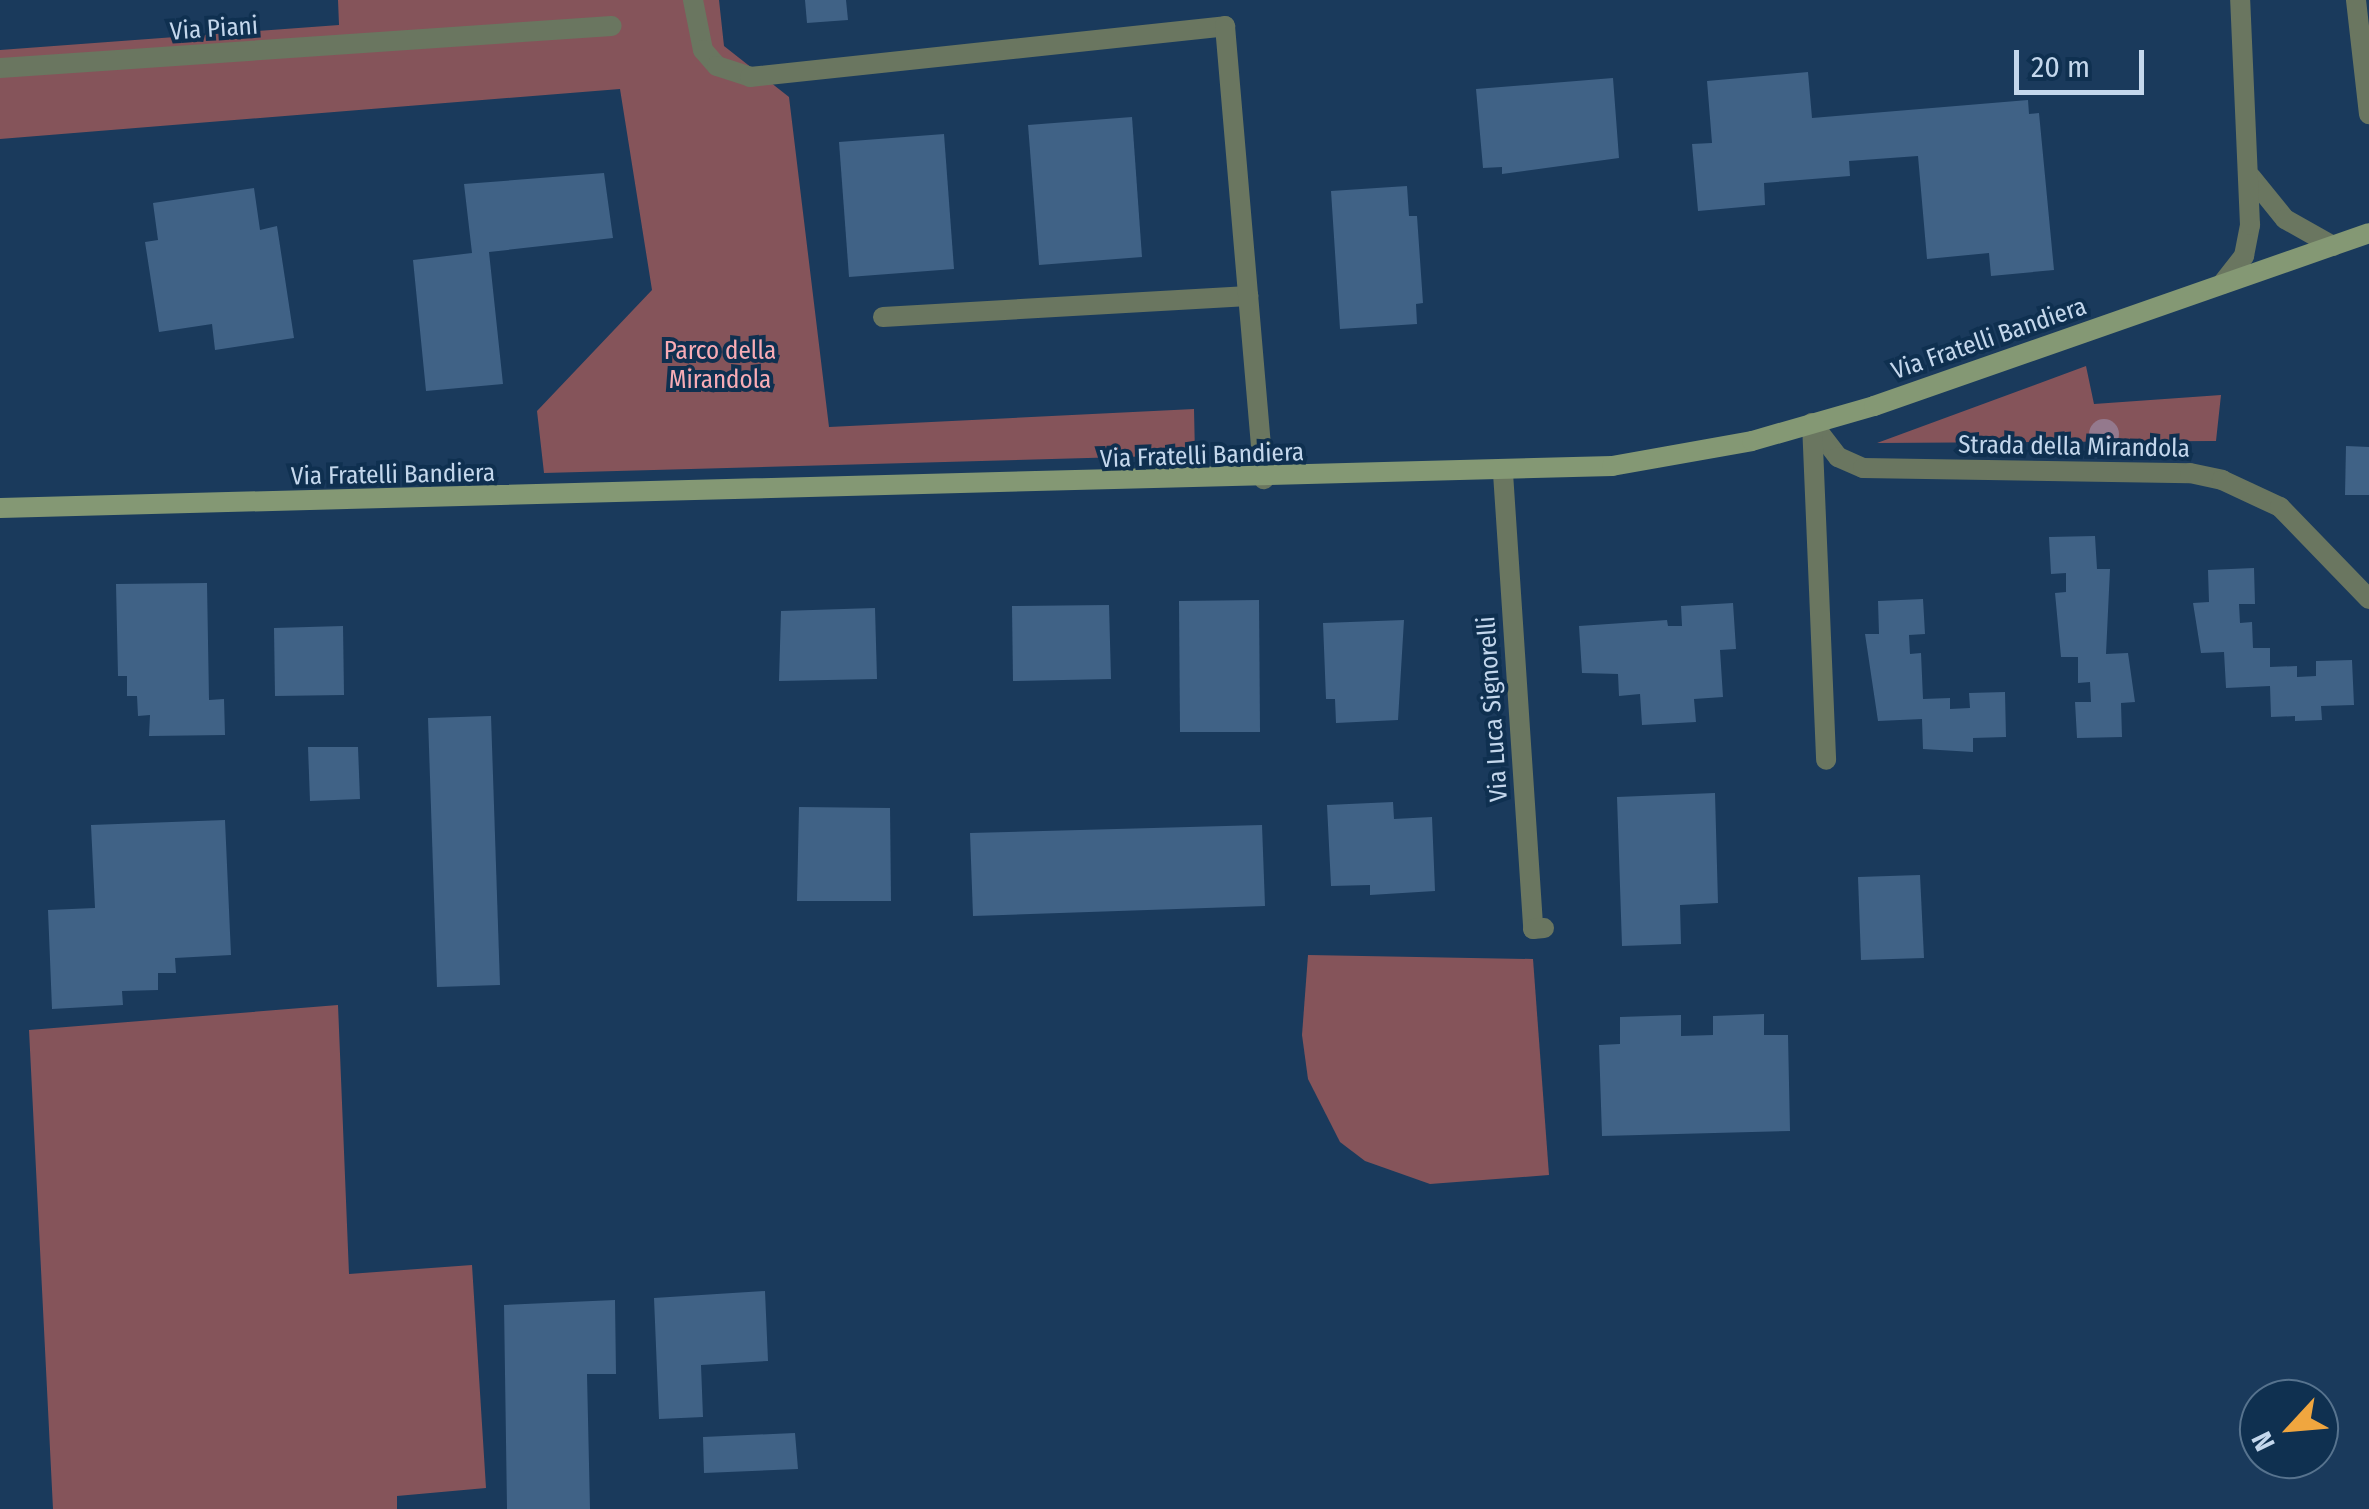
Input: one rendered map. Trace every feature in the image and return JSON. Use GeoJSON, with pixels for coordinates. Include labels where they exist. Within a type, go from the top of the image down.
{"type":"FeatureCollection","features":[{"type":"Feature","properties":{"kind":"street"},"geometry":{"type":"LineString","coordinates":[[693,0],[702,50],[717,66],[750,76],[1225,26],[1264,480]]}},
{"type":"Feature","properties":{"kind":"street"},"geometry":{"type":"LineString","coordinates":[[2222,284],[2244,256],[2251,177],[2240,0]]}},
{"type":"Feature","properties":{"kind":"street"},"geometry":{"type":"LineString","coordinates":[[2356,0],[2369,114]]}},
{"type":"Feature","properties":{"kind":"street","name":"Via Piani"},"geometry":{"type":"LineString","coordinates":[[0,68],[612,26]]}},
{"type":"Feature","properties":{"kind":"street"},"geometry":{"type":"LineString","coordinates":[[2251,177],[2286,219],[2332,246]]}},
{"type":"Feature","properties":{"kind":"street","name":"Via Fratelli Bandiera"},"geometry":{"type":"LineString","coordinates":[[0,508],[1502,474],[1682,456],[1812,423],[2369,233]]}},
{"type":"Feature","properties":{"kind":"street"},"geometry":{"type":"LineString","coordinates":[[883,317],[1248,296]]}},
{"type":"Feature","properties":{"kind":"street"},"geometry":{"type":"LineString","coordinates":[[1812,423],[1826,760]]}},
{"type":"Feature","properties":{"kind":"street","name":"Strada della Mirandola"},"geometry":{"type":"LineString","coordinates":[[1812,423],[1838,457],[1863,468],[2190,473],[2222,480],[2280,508],[2369,599]]}},
{"type":"Feature","properties":{"kind":"street","name":"Via Luca Signorelli"},"geometry":{"type":"LineString","coordinates":[[1502,474],[1533,929],[1544,928]]}},
{"type":"Feature","properties":{"kind":"green space","name":"Parco della Mirandola"},"geometry":{"type":"Polygon","coordinates":[[[338,0],[719,0],[724,46],[789,97],[829,427],[1194,409],[1195,455],[544,473],[537,411],[652,290],[620,89],[0,139],[0,50],[339,25],[338,0]]]}},
{"type":"Feature","properties":{"kind":"green space"},"geometry":{"type":"Polygon","coordinates":[[[2086,366],[2094,404],[2221,395],[2216,441],[1877,443],[2086,366]]]}},
{"type":"Feature","properties":{"kind":"green space"},"geometry":{"type":"Polygon","coordinates":[[[1308,955],[1533,959],[1549,1175],[1430,1184],[1365,1161],[1340,1142],[1308,1079],[1302,1035],[1308,955]]]}},
{"type":"Feature","properties":{"kind":"green space"},"geometry":{"type":"Polygon","coordinates":[[[338,1005],[349,1274],[472,1265],[486,1488],[397,1496],[397,1509],[53,1509],[29,1030],[338,1005]]]}},
{"type":"Feature","properties":{"kind":"building"},"geometry":{"type":"Polygon","coordinates":[[[805,0],[846,0],[848,20],[807,23],[805,0]]]}},
{"type":"Feature","properties":{"kind":"building"},"geometry":{"type":"Polygon","coordinates":[[[1808,72],[1812,118],[2028,100],[2029,114],[2039,113],[2054,270],[1991,276],[1989,253],[1927,259],[1918,156],[1849,161],[1850,176],[1764,183],[1765,205],[1698,211],[1692,144],[1712,143],[1707,81],[1808,72]]]}},
{"type":"Feature","properties":{"kind":"building"},"geometry":{"type":"Polygon","coordinates":[[[1613,78],[1619,158],[1502,174],[1502,167],[1483,168],[1476,89],[1613,78]]]}},
{"type":"Feature","properties":{"kind":"building"},"geometry":{"type":"Polygon","coordinates":[[[1132,117],[1142,257],[1039,265],[1028,125],[1132,117]]]}},
{"type":"Feature","properties":{"kind":"building"},"geometry":{"type":"Polygon","coordinates":[[[944,134],[954,269],[849,277],[839,142],[944,134]]]}},
{"type":"Feature","properties":{"kind":"building"},"geometry":{"type":"Polygon","coordinates":[[[604,173],[613,238],[489,252],[503,384],[426,391],[413,260],[472,253],[464,184],[604,173]]]}},
{"type":"Feature","properties":{"kind":"building"},"geometry":{"type":"Polygon","coordinates":[[[1407,186],[1409,216],[1417,216],[1423,303],[1416,304],[1417,324],[1340,329],[1331,191],[1407,186]]]}},
{"type":"Feature","properties":{"kind":"building"},"geometry":{"type":"Polygon","coordinates":[[[254,188],[260,230],[277,226],[294,338],[215,350],[212,324],[159,332],[145,242],[158,240],[153,203],[254,188]]]}},
{"type":"Feature","properties":{"kind":"building"},"geometry":{"type":"Polygon","coordinates":[[[2346,446],[2369,447],[2369,495],[2345,495],[2346,446]]]}},
{"type":"Feature","properties":{"kind":"building"},"geometry":{"type":"Polygon","coordinates":[[[2095,536],[2097,569],[2110,569],[2106,654],[2128,653],[2135,702],[2121,703],[2122,737],[2077,738],[2075,702],[2091,702],[2090,682],[2078,683],[2078,657],[2061,657],[2055,593],[2066,592],[2066,573],[2051,574],[2049,537],[2095,536]]]}},
{"type":"Feature","properties":{"kind":"building"},"geometry":{"type":"Polygon","coordinates":[[[2254,568],[2255,604],[2239,604],[2240,623],[2252,622],[2253,648],[2270,648],[2270,667],[2297,666],[2297,677],[2316,676],[2316,661],[2352,660],[2354,705],[2321,706],[2322,720],[2295,721],[2295,716],[2271,717],[2270,686],[2226,688],[2224,652],[2201,653],[2193,603],[2209,602],[2208,570],[2254,568]]]}},
{"type":"Feature","properties":{"kind":"building"},"geometry":{"type":"Polygon","coordinates":[[[207,583],[209,700],[224,699],[225,735],[149,736],[150,715],[138,716],[137,696],[127,696],[127,676],[118,676],[116,584],[207,583]]]}},
{"type":"Feature","properties":{"kind":"building"},"geometry":{"type":"Polygon","coordinates":[[[1923,599],[1925,634],[1909,635],[1910,654],[1921,653],[1923,699],[1950,698],[1950,709],[1970,708],[1969,693],[2005,692],[2006,737],[1973,738],[1973,752],[1923,749],[1922,719],[1878,721],[1865,634],[1879,634],[1878,601],[1923,599]]]}},
{"type":"Feature","properties":{"kind":"building"},"geometry":{"type":"Polygon","coordinates":[[[1259,600],[1260,732],[1180,732],[1179,601],[1259,600]]]}},
{"type":"Feature","properties":{"kind":"building"},"geometry":{"type":"Polygon","coordinates":[[[1733,603],[1736,649],[1720,650],[1723,697],[1694,699],[1696,722],[1642,725],[1640,694],[1619,696],[1618,674],[1582,673],[1579,626],[1667,620],[1668,626],[1682,626],[1681,606],[1733,603]]]}},
{"type":"Feature","properties":{"kind":"building"},"geometry":{"type":"Polygon","coordinates":[[[1109,605],[1111,679],[1013,681],[1012,606],[1109,605]]]}},
{"type":"Feature","properties":{"kind":"building"},"geometry":{"type":"Polygon","coordinates":[[[875,608],[877,679],[779,681],[781,611],[875,608]]]}},
{"type":"Feature","properties":{"kind":"building"},"geometry":{"type":"Polygon","coordinates":[[[1404,620],[1398,720],[1336,723],[1335,699],[1326,699],[1323,623],[1404,620]]]}},
{"type":"Feature","properties":{"kind":"building"},"geometry":{"type":"Polygon","coordinates":[[[343,626],[344,695],[275,696],[274,628],[343,626]]]}},
{"type":"Feature","properties":{"kind":"building"},"geometry":{"type":"Polygon","coordinates":[[[491,716],[500,985],[437,987],[428,718],[491,716]]]}},
{"type":"Feature","properties":{"kind":"building"},"geometry":{"type":"Polygon","coordinates":[[[308,747],[358,747],[360,799],[310,801],[308,747]]]}},
{"type":"Feature","properties":{"kind":"building"},"geometry":{"type":"Polygon","coordinates":[[[1715,793],[1718,903],[1680,905],[1681,944],[1622,946],[1617,797],[1715,793]]]}},
{"type":"Feature","properties":{"kind":"building"},"geometry":{"type":"Polygon","coordinates":[[[1393,802],[1394,819],[1432,817],[1435,891],[1370,895],[1370,885],[1331,886],[1327,805],[1393,802]]]}},
{"type":"Feature","properties":{"kind":"building"},"geometry":{"type":"Polygon","coordinates":[[[799,807],[890,808],[891,901],[797,901],[799,807]]]}},
{"type":"Feature","properties":{"kind":"building"},"geometry":{"type":"Polygon","coordinates":[[[225,820],[231,955],[175,958],[176,973],[158,973],[158,990],[122,991],[123,1005],[52,1009],[48,910],[95,908],[91,825],[225,820]]]}},
{"type":"Feature","properties":{"kind":"building"},"geometry":{"type":"Polygon","coordinates":[[[1262,825],[1265,906],[973,916],[970,833],[1262,825]]]}},
{"type":"Feature","properties":{"kind":"building"},"geometry":{"type":"Polygon","coordinates":[[[1920,875],[1924,958],[1861,960],[1858,877],[1920,875]]]}},
{"type":"Feature","properties":{"kind":"building"},"geometry":{"type":"Polygon","coordinates":[[[1764,1014],[1764,1035],[1788,1035],[1790,1131],[1602,1136],[1599,1045],[1620,1044],[1620,1017],[1681,1015],[1681,1036],[1713,1035],[1713,1016],[1764,1014]]]}},
{"type":"Feature","properties":{"kind":"building"},"geometry":{"type":"Polygon","coordinates":[[[765,1291],[768,1361],[701,1365],[703,1417],[659,1419],[654,1298],[765,1291]]]}},
{"type":"Feature","properties":{"kind":"building"},"geometry":{"type":"Polygon","coordinates":[[[615,1300],[616,1374],[587,1374],[590,1509],[507,1509],[504,1305],[615,1300]]]}},
{"type":"Feature","properties":{"kind":"building"},"geometry":{"type":"Polygon","coordinates":[[[795,1433],[798,1469],[704,1473],[703,1437],[795,1433]]]}}]}
